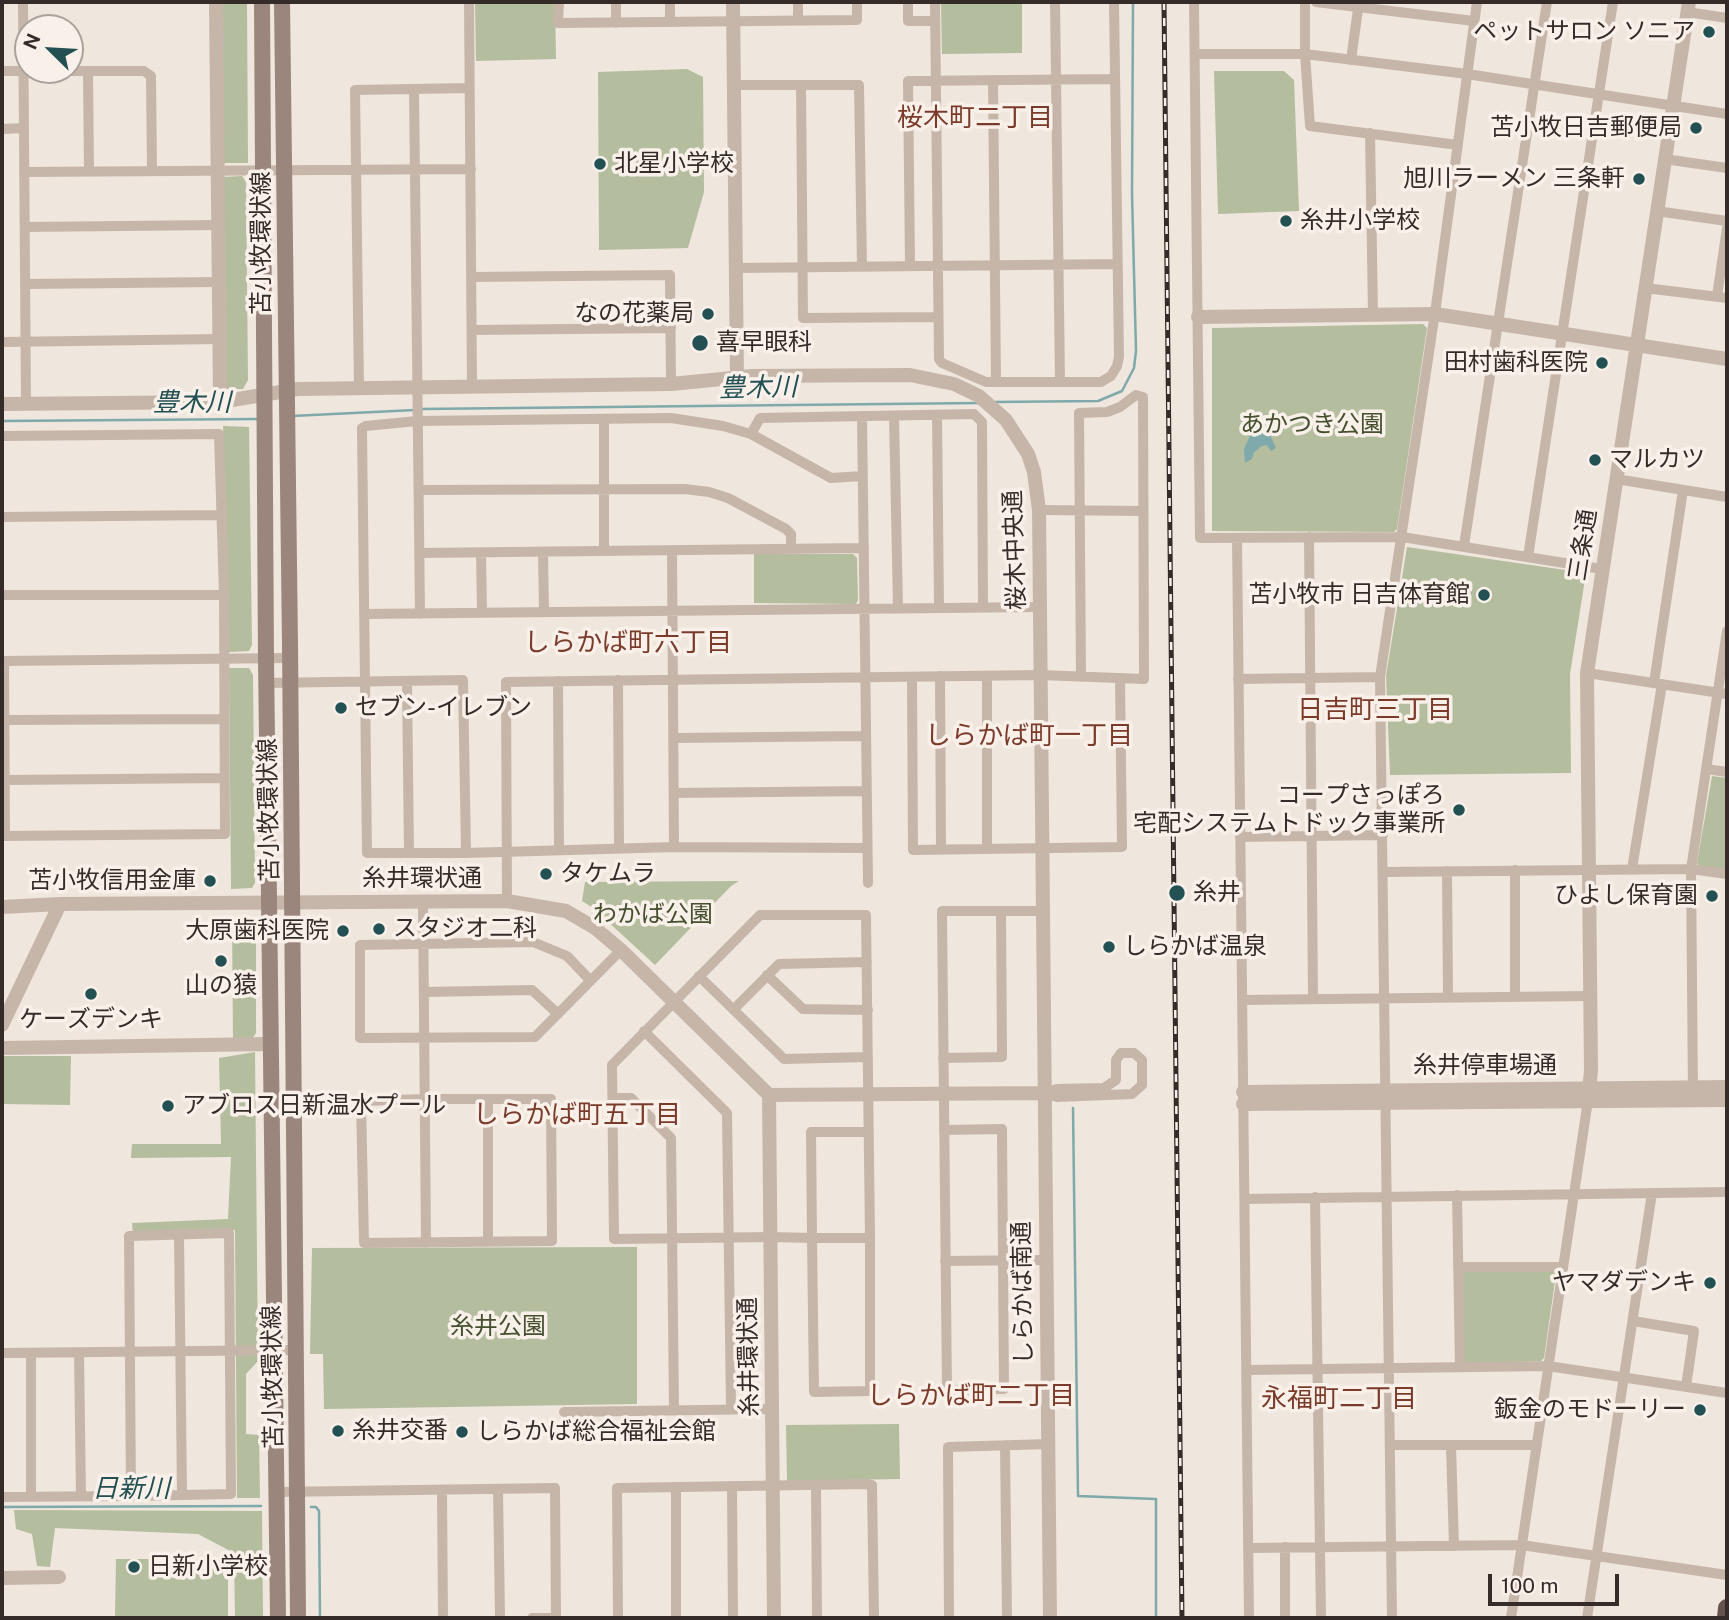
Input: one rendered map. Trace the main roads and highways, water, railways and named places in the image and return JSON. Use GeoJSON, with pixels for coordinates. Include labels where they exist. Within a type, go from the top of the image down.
{"type":"FeatureCollection","features":[{"type":"Feature","properties":{"kind":"highway"},"geometry":{"type":"LineString","coordinates":[[1726,1618],[1727,1608]]}},
{"type":"Feature","properties":{"kind":"main road","name":"苫小牧環状線"},"geometry":{"type":"LineString","coordinates":[[262,2],[266,683],[278,1618]]}},
{"type":"Feature","properties":{"kind":"main road","name":"苫小牧環状線"},"geometry":{"type":"LineString","coordinates":[[282,2],[291,683],[298,1618]]}},
{"type":"Feature","properties":{"kind":"water"},"geometry":{"type":"Polygon","coordinates":[[[1262,422],[1276,448],[1271,451],[1267,445],[1262,446],[1254,452],[1252,459],[1245,463],[1244,449],[1253,429],[1262,422]]]}},
{"type":"Feature","properties":{"kind":"waterway","name":"豊木川"},"geometry":{"type":"LineString","coordinates":[[995,402],[1098,401],[1122,391],[1134,368],[1133,2]]}},
{"type":"Feature","properties":{"kind":"waterway","name":"豊木川"},"geometry":{"type":"LineString","coordinates":[[421,409],[978,403]]}},
{"type":"Feature","properties":{"kind":"waterway","name":"豊木川"},"geometry":{"type":"LineString","coordinates":[[292,416],[415,410]]}},
{"type":"Feature","properties":{"kind":"waterway","name":"豊木川"},"geometry":{"type":"LineString","coordinates":[[2,421],[257,419]]}},
{"type":"Feature","properties":{"kind":"waterway"},"geometry":{"type":"LineString","coordinates":[[1073,1108],[1078,1496],[1156,1499],[1156,1618]]}},
{"type":"Feature","properties":{"kind":"waterway","name":"日新川"},"geometry":{"type":"LineString","coordinates":[[2,1507],[261,1506]]}},
{"type":"Feature","properties":{"kind":"waterway","name":"日新川"},"geometry":{"type":"LineString","coordinates":[[311,1507],[316,1507],[319,1511],[320,1618]]}},
{"type":"Feature","properties":{"kind":"railway"},"geometry":{"type":"LineString","coordinates":[[1164,2],[1182,1618]]}},
{"type":"Feature","properties":{"kind":"place","name":"ペットサロン ソニア"},"geometry":{"type":"Point","coordinates":[1709,32]}},
{"type":"Feature","properties":{"kind":"place","name":"苫小牧日吉郵便局"},"geometry":{"type":"Point","coordinates":[1696,128]}},
{"type":"Feature","properties":{"kind":"place","name":"北星小学校"},"geometry":{"type":"Point","coordinates":[600,164]}},
{"type":"Feature","properties":{"kind":"place","name":"旭川ラーメン 三条軒"},"geometry":{"type":"Point","coordinates":[1639,179]}},
{"type":"Feature","properties":{"kind":"place","name":"糸井小学校"},"geometry":{"type":"Point","coordinates":[1286,221]}},
{"type":"Feature","properties":{"kind":"place","name":"なの花薬局"},"geometry":{"type":"Point","coordinates":[708,314]}},
{"type":"Feature","properties":{"kind":"place","name":"喜早眼科"},"geometry":{"type":"Point","coordinates":[700,343]}},
{"type":"Feature","properties":{"kind":"place","name":"田村歯科医院"},"geometry":{"type":"Point","coordinates":[1602,363]}},
{"type":"Feature","properties":{"kind":"place","name":"マルカツ"},"geometry":{"type":"Point","coordinates":[1595,460]}},
{"type":"Feature","properties":{"kind":"place","name":"苫小牧市 日吉体育館"},"geometry":{"type":"Point","coordinates":[1484,595]}},
{"type":"Feature","properties":{"kind":"place","name":"セブン-イレブン"},"geometry":{"type":"Point","coordinates":[341,708]}},
{"type":"Feature","properties":{"kind":"place","name":"コープさっぽろ 宅配システムトドック事業所"},"geometry":{"type":"Point","coordinates":[1459,810]}},
{"type":"Feature","properties":{"kind":"place","name":"タケムラ"},"geometry":{"type":"Point","coordinates":[546,874]}},
{"type":"Feature","properties":{"kind":"place","name":"苫小牧信用金庫"},"geometry":{"type":"Point","coordinates":[210,881]}},
{"type":"Feature","properties":{"kind":"place","name":"糸井"},"geometry":{"type":"Point","coordinates":[1177,893]}},
{"type":"Feature","properties":{"kind":"place","name":"ひよし保育園"},"geometry":{"type":"Point","coordinates":[1712,896]}},
{"type":"Feature","properties":{"kind":"place","name":"スタジオ二科"},"geometry":{"type":"Point","coordinates":[379,929]}},
{"type":"Feature","properties":{"kind":"place","name":"大原歯科医院"},"geometry":{"type":"Point","coordinates":[343,931]}},
{"type":"Feature","properties":{"kind":"place","name":"しらかば温泉"},"geometry":{"type":"Point","coordinates":[1109,947]}},
{"type":"Feature","properties":{"kind":"place","name":"山の猿"},"geometry":{"type":"Point","coordinates":[221,961]}},
{"type":"Feature","properties":{"kind":"place","name":"ケーズデンキ"},"geometry":{"type":"Point","coordinates":[91,994]}},
{"type":"Feature","properties":{"kind":"place","name":"アブロス日新温水プール"},"geometry":{"type":"Point","coordinates":[168,1106]}},
{"type":"Feature","properties":{"kind":"place","name":"ヤマダデンキ"},"geometry":{"type":"Point","coordinates":[1710,1283]}},
{"type":"Feature","properties":{"kind":"place","name":"鈑金のモドーリー"},"geometry":{"type":"Point","coordinates":[1700,1410]}},
{"type":"Feature","properties":{"kind":"place","name":"糸井交番"},"geometry":{"type":"Point","coordinates":[338,1431]}},
{"type":"Feature","properties":{"kind":"place","name":"しらかば総合福祉会館"},"geometry":{"type":"Point","coordinates":[462,1432]}},
{"type":"Feature","properties":{"kind":"place","name":"日新小学校"},"geometry":{"type":"Point","coordinates":[134,1567]}},
{"type":"Feature","properties":{"kind":"district","name":"桜木町二丁目"},"geometry":{"type":"Point","coordinates":[975,118]}},
{"type":"Feature","properties":{"kind":"district","name":"しらかば町六丁目"},"geometry":{"type":"Point","coordinates":[628,643]}},
{"type":"Feature","properties":{"kind":"district","name":"日吉町三丁目"},"geometry":{"type":"Point","coordinates":[1375,710]}},
{"type":"Feature","properties":{"kind":"district","name":"しらかば町一丁目"},"geometry":{"type":"Point","coordinates":[1029,736]}},
{"type":"Feature","properties":{"kind":"district","name":"しらかば町五丁目"},"geometry":{"type":"Point","coordinates":[577,1115]}},
{"type":"Feature","properties":{"kind":"district","name":"しらかば町二丁目"},"geometry":{"type":"Point","coordinates":[971,1396]}},
{"type":"Feature","properties":{"kind":"district","name":"永福町二丁目"},"geometry":{"type":"Point","coordinates":[1339,1399]}},
{"type":"Feature","properties":{"kind":"park label","name":"あかつき公園"},"geometry":{"type":"Point","coordinates":[1312,425]}},
{"type":"Feature","properties":{"kind":"park label","name":"わかば公園"},"geometry":{"type":"Point","coordinates":[653,915]}},
{"type":"Feature","properties":{"kind":"park label","name":"糸井公園"},"geometry":{"type":"Point","coordinates":[498,1327]}}]}
